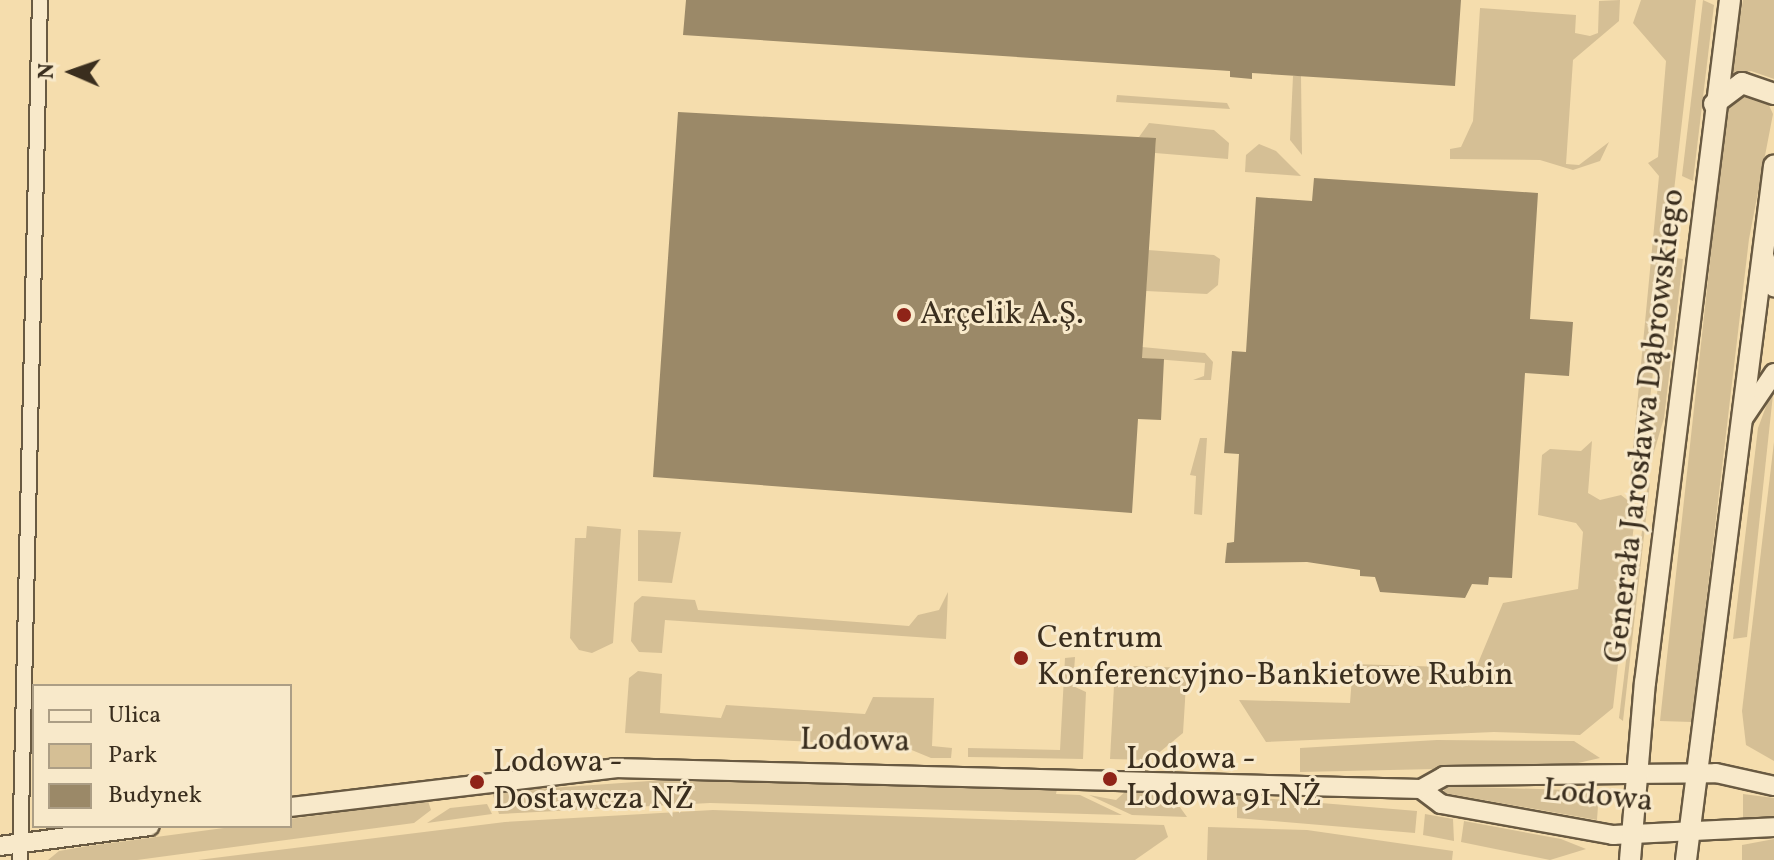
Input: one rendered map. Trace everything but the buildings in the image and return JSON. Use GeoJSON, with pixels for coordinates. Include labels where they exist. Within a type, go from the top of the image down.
{"type":"FeatureCollection","features":[{"type":"Feature","properties":{"kind":"main road","name":"Generała Jarosława Dąbrowskiego"},"geometry":{"type":"LineString","coordinates":[[1630,860],[1714,104],[1730,0]]}},
{"type":"Feature","properties":{"kind":"main road"},"geometry":{"type":"LineString","coordinates":[[1714,104],[1742,83],[1774,94]]}},
{"type":"Feature","properties":{"kind":"main road"},"geometry":{"type":"LineString","coordinates":[[1686,860],[1761,247],[1774,166]]}},
{"type":"Feature","properties":{"kind":"street"},"geometry":{"type":"LineString","coordinates":[[20,852],[40,0]]}},
{"type":"Feature","properties":{"kind":"street"},"geometry":{"type":"LineString","coordinates":[[1761,247],[1774,287]]}},
{"type":"Feature","properties":{"kind":"street"},"geometry":{"type":"LineString","coordinates":[[1740,424],[1774,373]]}},
{"type":"Feature","properties":{"kind":"street","name":"Lodowa"},"geometry":{"type":"LineString","coordinates":[[292,807],[615,768],[1421,789],[1444,776],[1697,773],[1774,786]]}},
{"type":"Feature","properties":{"kind":"street","name":"Lodowa"},"geometry":{"type":"LineString","coordinates":[[1421,789],[1441,804],[1632,836],[1774,827]]}},
{"type":"Feature","properties":{"kind":"street"},"geometry":{"type":"LineString","coordinates":[[0,846],[20,852],[140,828]]}},
{"type":"Feature","properties":{"kind":"green space"},"geometry":{"type":"Polygon","coordinates":[[[1620,0],[1619,21],[1573,60],[1566,164],[1579,165],[1609,142],[1600,161],[1573,170],[1540,160],[1450,159],[1450,149],[1461,147],[1473,121],[1480,8],[1576,15],[1575,33],[1590,36],[1598,33],[1599,1],[1620,0]]]}},
{"type":"Feature","properties":{"kind":"green space"},"geometry":{"type":"Polygon","coordinates":[[[1641,0],[1696,0],[1642,468],[1630,479],[1659,176],[1648,163],[1658,157],[1666,61],[1633,23],[1641,0]]]}},
{"type":"Feature","properties":{"kind":"green space"},"geometry":{"type":"Polygon","coordinates":[[[1703,0],[1714,5],[1693,181],[1682,176],[1703,0]]]}},
{"type":"Feature","properties":{"kind":"green space"},"geometry":{"type":"Polygon","coordinates":[[[1743,0],[1774,0],[1774,79],[1751,71],[1730,76],[1743,0]]]}},
{"type":"Feature","properties":{"kind":"green space"},"geometry":{"type":"Polygon","coordinates":[[[1293,76],[1301,76],[1302,155],[1290,140],[1293,76]]]}},
{"type":"Feature","properties":{"kind":"green space"},"geometry":{"type":"Polygon","coordinates":[[[1745,93],[1766,99],[1773,114],[1749,239],[1692,722],[1660,721],[1727,105],[1745,93]]]}},
{"type":"Feature","properties":{"kind":"green space"},"geometry":{"type":"Polygon","coordinates":[[[1117,95],[1227,103],[1230,109],[1116,102],[1117,95]]]}},
{"type":"Feature","properties":{"kind":"green space"},"geometry":{"type":"Polygon","coordinates":[[[1149,123],[1214,130],[1229,143],[1228,159],[1155,153],[1156,139],[1139,137],[1149,123]]]}},
{"type":"Feature","properties":{"kind":"green space"},"geometry":{"type":"Polygon","coordinates":[[[1259,144],[1276,151],[1301,176],[1245,172],[1246,155],[1259,144]]]}},
{"type":"Feature","properties":{"kind":"green space"},"geometry":{"type":"Polygon","coordinates":[[[1148,250],[1214,255],[1220,259],[1218,285],[1207,294],[1146,291],[1148,250]]]}},
{"type":"Feature","properties":{"kind":"green space"},"geometry":{"type":"Polygon","coordinates":[[[1676,258],[1683,259],[1664,418],[1649,469],[1671,263],[1676,258]]]}},
{"type":"Feature","properties":{"kind":"green space"},"geometry":{"type":"Polygon","coordinates":[[[1142,347],[1205,353],[1213,362],[1211,380],[1193,380],[1204,376],[1205,363],[1142,358],[1142,347]]]}},
{"type":"Feature","properties":{"kind":"green space"},"geometry":{"type":"Polygon","coordinates":[[[1774,385],[1747,637],[1733,639],[1758,428],[1774,385]]]}},
{"type":"Feature","properties":{"kind":"green space"},"geometry":{"type":"Polygon","coordinates":[[[1200,438],[1207,438],[1202,515],[1194,514],[1196,476],[1190,475],[1200,438]]]}},
{"type":"Feature","properties":{"kind":"green space"},"geometry":{"type":"Polygon","coordinates":[[[1592,441],[1588,493],[1600,500],[1621,495],[1630,502],[1634,524],[1613,708],[1580,735],[1494,732],[1266,742],[1239,700],[1350,703],[1353,664],[1476,668],[1503,603],[1578,589],[1583,532],[1576,523],[1538,515],[1542,455],[1550,449],[1581,451],[1592,441]]]}},
{"type":"Feature","properties":{"kind":"green space"},"geometry":{"type":"Polygon","coordinates":[[[1774,442],[1774,761],[1746,745],[1742,711],[1774,442]]]}},
{"type":"Feature","properties":{"kind":"green space"},"geometry":{"type":"Polygon","coordinates":[[[1650,483],[1623,721],[1619,718],[1650,483]]]}},
{"type":"Feature","properties":{"kind":"green space"},"geometry":{"type":"Polygon","coordinates":[[[587,526],[621,529],[613,643],[592,653],[579,650],[570,638],[575,538],[586,538],[587,526]]]}},
{"type":"Feature","properties":{"kind":"green space"},"geometry":{"type":"Polygon","coordinates":[[[638,530],[681,532],[672,583],[638,581],[638,530]]]}},
{"type":"Feature","properties":{"kind":"green space"},"geometry":{"type":"Polygon","coordinates":[[[948,592],[946,639],[665,620],[662,653],[639,652],[631,641],[634,603],[642,596],[695,600],[698,610],[909,626],[918,615],[939,610],[948,592]]]}},
{"type":"Feature","properties":{"kind":"green space"},"geometry":{"type":"Polygon","coordinates":[[[1075,657],[1073,686],[1086,692],[1083,759],[968,757],[968,748],[1060,750],[1065,658],[1075,657]]]}},
{"type":"Feature","properties":{"kind":"green space"},"geometry":{"type":"Polygon","coordinates":[[[1134,666],[1187,668],[1183,733],[1150,760],[1110,759],[1114,686],[1134,666]]]}},
{"type":"Feature","properties":{"kind":"green space"},"geometry":{"type":"Polygon","coordinates":[[[638,671],[662,674],[660,713],[721,718],[726,705],[865,714],[873,697],[934,698],[932,746],[952,748],[951,758],[931,758],[902,746],[625,733],[629,678],[638,671]]]}},
{"type":"Feature","properties":{"kind":"green space"},"geometry":{"type":"Polygon","coordinates":[[[1437,740],[1574,741],[1600,758],[1565,766],[1300,772],[1300,748],[1437,740]]]}},
{"type":"Feature","properties":{"kind":"green space"},"geometry":{"type":"Polygon","coordinates":[[[678,779],[1057,789],[1056,794],[1080,795],[1122,815],[710,803],[499,814],[492,792],[678,779]]]}},
{"type":"Feature","properties":{"kind":"green space"},"geometry":{"type":"Polygon","coordinates":[[[1444,786],[1599,791],[1597,820],[1444,793],[1444,786]]]}},
{"type":"Feature","properties":{"kind":"green space"},"geometry":{"type":"Polygon","coordinates":[[[1126,791],[1172,796],[1187,817],[1132,815],[1089,795],[1116,800],[1126,791]]]}},
{"type":"Feature","properties":{"kind":"green space"},"geometry":{"type":"Polygon","coordinates":[[[1743,794],[1774,798],[1774,816],[1743,821],[1743,794]]]}},
{"type":"Feature","properties":{"kind":"green space"},"geometry":{"type":"Polygon","coordinates":[[[1237,796],[1417,811],[1415,833],[1237,818],[1237,796]]]}},
{"type":"Feature","properties":{"kind":"green space"},"geometry":{"type":"Polygon","coordinates":[[[428,801],[431,810],[414,823],[137,860],[48,860],[59,851],[224,828],[292,828],[292,819],[428,801]]]}},
{"type":"Feature","properties":{"kind":"green space"},"geometry":{"type":"Polygon","coordinates":[[[487,804],[492,814],[427,823],[450,808],[487,804]]]}},
{"type":"Feature","properties":{"kind":"green space"},"geometry":{"type":"Polygon","coordinates":[[[713,810],[1164,825],[1168,837],[1135,860],[198,860],[505,822],[713,810]]]}},
{"type":"Feature","properties":{"kind":"green space"},"geometry":{"type":"Polygon","coordinates":[[[1425,814],[1453,819],[1454,841],[1423,835],[1425,814]]]}},
{"type":"Feature","properties":{"kind":"green space"},"geometry":{"type":"Polygon","coordinates":[[[1464,821],[1561,839],[1586,849],[1550,860],[1461,842],[1464,821]]]}},
{"type":"Feature","properties":{"kind":"green space"},"geometry":{"type":"Polygon","coordinates":[[[1208,827],[1307,830],[1453,851],[1452,860],[1207,860],[1208,827]]]}},
{"type":"Feature","properties":{"kind":"green space"},"geometry":{"type":"Polygon","coordinates":[[[1774,839],[1774,860],[1742,860],[1742,845],[1774,839]]]}},
{"type":"Feature","properties":{"kind":"place","name":"Arçelik A.Ş."},"geometry":{"type":"Point","coordinates":[904,315]}},
{"type":"Feature","properties":{"kind":"place","name":"Centrum Konferencyjno-Bankietowe Rubin"},"geometry":{"type":"Point","coordinates":[1021,658]}},
{"type":"Feature","properties":{"kind":"place","name":"Lodowa - Lodowa 91 NŻ"},"geometry":{"type":"Point","coordinates":[1110,779]}},
{"type":"Feature","properties":{"kind":"place","name":"Lodowa - Dostawcza NŻ"},"geometry":{"type":"Point","coordinates":[477,782]}}]}
